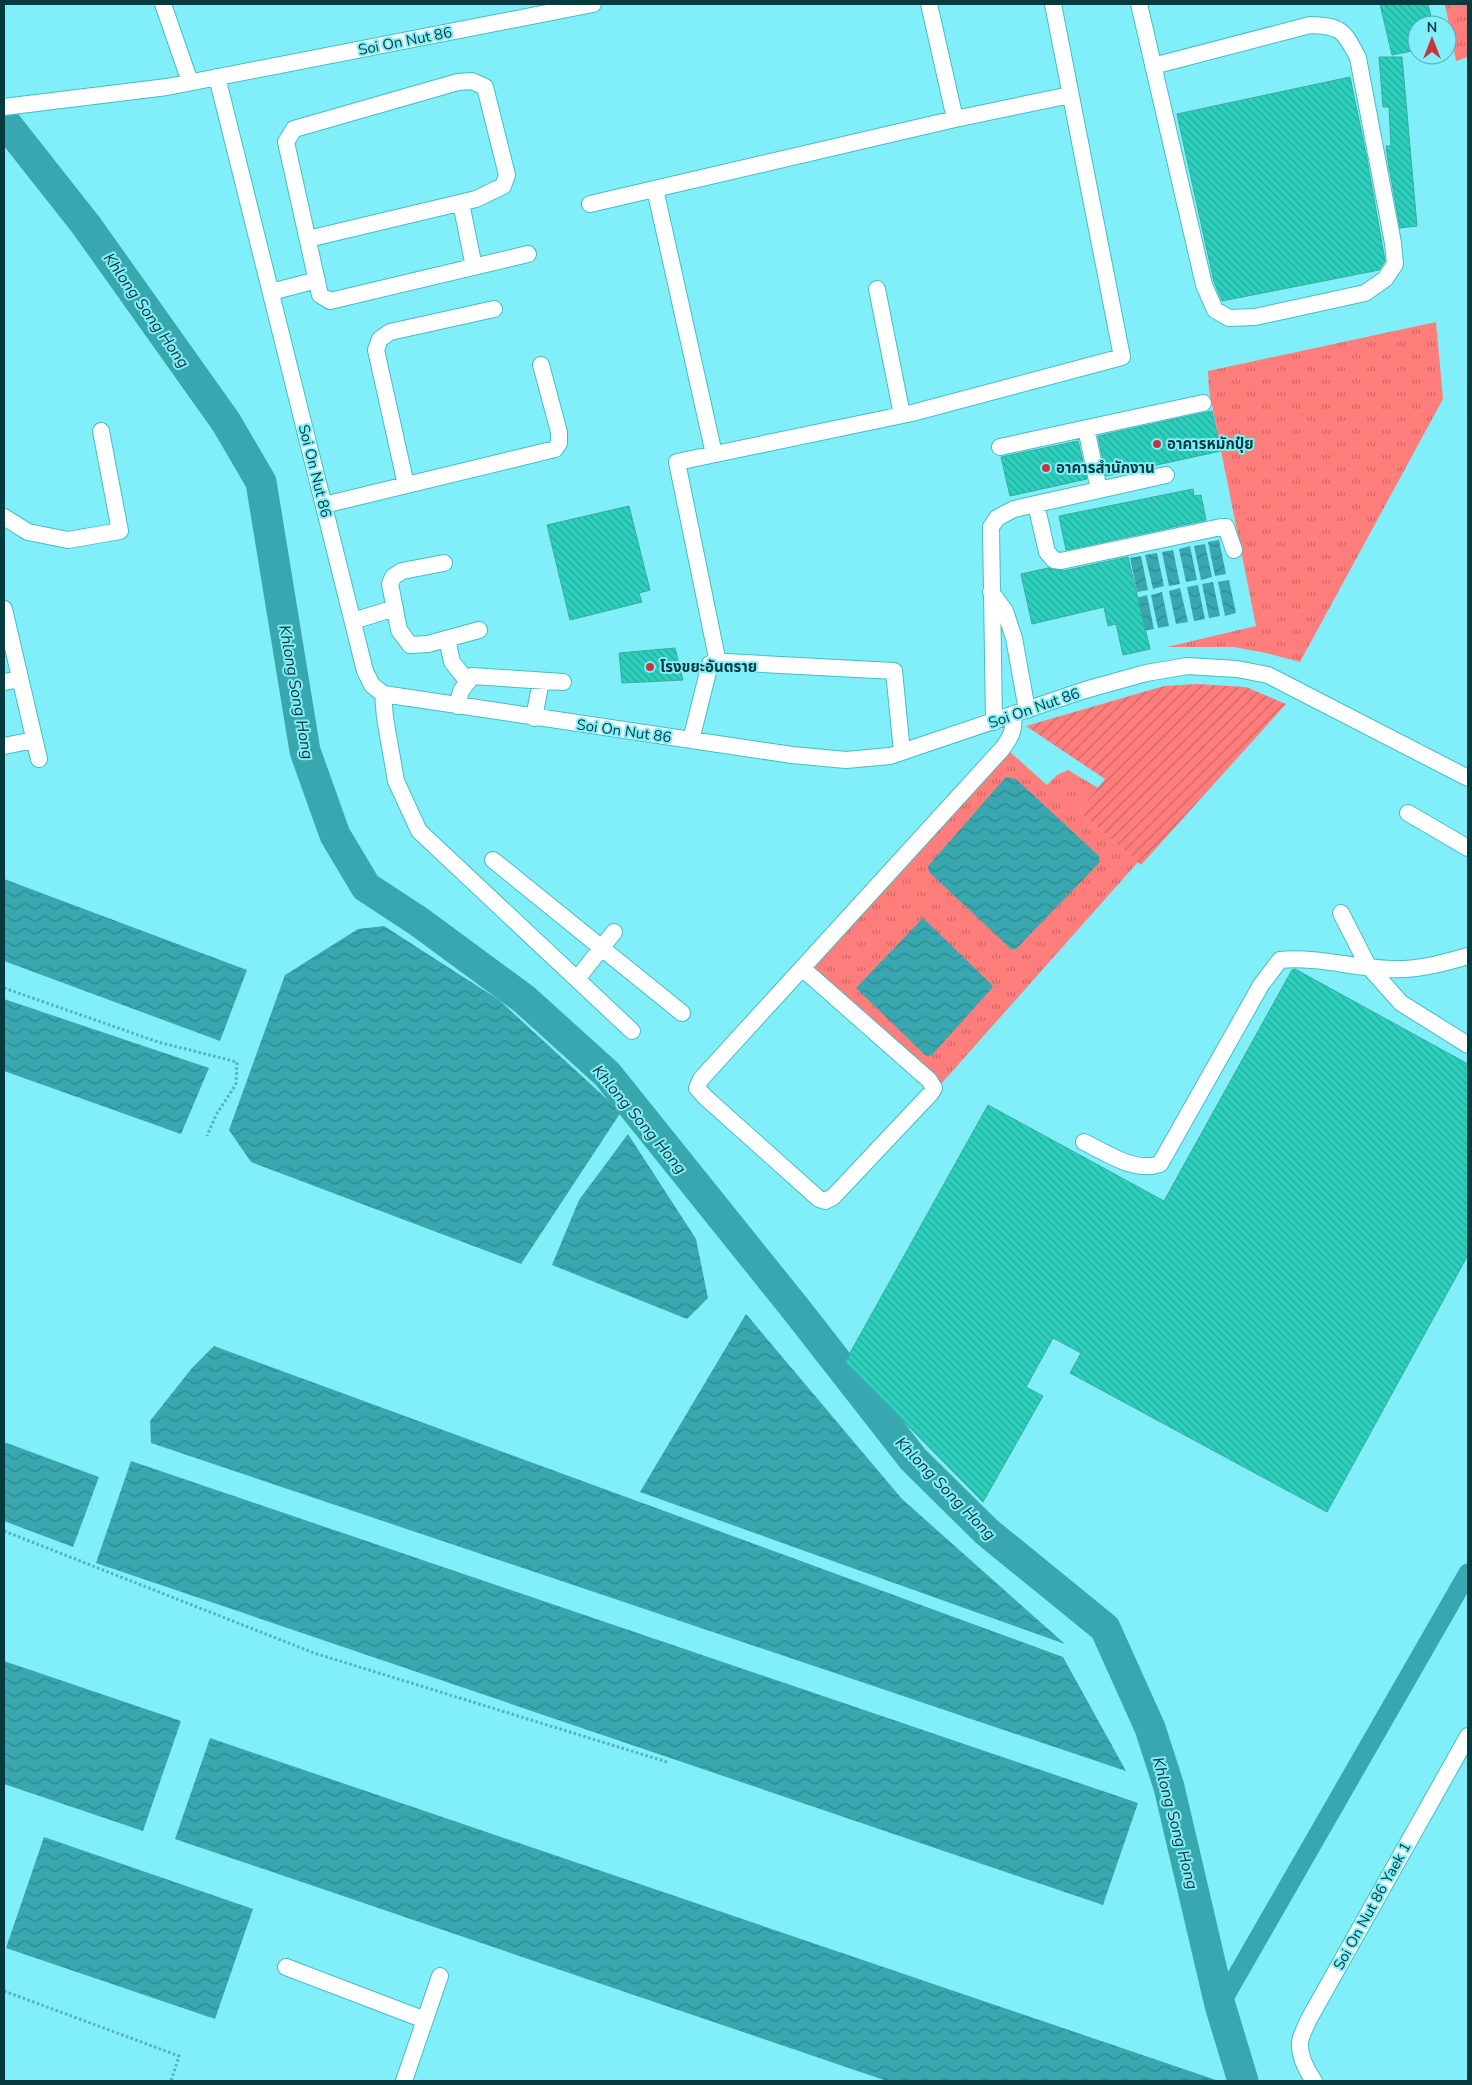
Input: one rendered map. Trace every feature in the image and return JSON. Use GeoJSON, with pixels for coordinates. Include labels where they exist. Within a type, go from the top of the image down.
{"type":"FeatureCollection","features":[{"type":"Feature","properties":{"kind":"street"},"geometry":{"type":"LineString","coordinates":[[163,4],[190,82]]}},
{"type":"Feature","properties":{"kind":"street","name":"Soi On Nut 86"},"geometry":{"type":"LineString","coordinates":[[4,107],[167,87],[594,4]]}},
{"type":"Feature","properties":{"kind":"street"},"geometry":{"type":"LineString","coordinates":[[930,4],[955,119]]}},
{"type":"Feature","properties":{"kind":"street"},"geometry":{"type":"LineString","coordinates":[[718,663],[677,462],[902,415],[1122,357],[1053,4]]}},
{"type":"Feature","properties":{"kind":"street"},"geometry":{"type":"LineString","coordinates":[[1139,4],[1153,66],[1204,285],[1215,310],[1229,318],[1255,317],[1365,293],[1385,279],[1395,264],[1393,243],[1358,58],[1347,36],[1330,25],[1310,24],[1153,66]]}},
{"type":"Feature","properties":{"kind":"street","name":"Soi On Nut 86"},"geometry":{"type":"LineString","coordinates":[[217,77],[365,671],[372,685],[383,694],[792,755],[846,760],[890,756],[1084,690],[1146,673],[1187,666],[1237,669],[1268,675],[1468,778]]}},
{"type":"Feature","properties":{"kind":"street"},"geometry":{"type":"LineString","coordinates":[[308,239],[476,200],[503,186],[507,175],[485,87],[472,81],[458,82],[294,129],[286,142],[320,294],[330,301],[528,254]]}},
{"type":"Feature","properties":{"kind":"street"},"geometry":{"type":"LineString","coordinates":[[590,204],[955,119],[1070,95]]}},
{"type":"Feature","properties":{"kind":"street"},"geometry":{"type":"LineString","coordinates":[[655,189],[714,454]]}},
{"type":"Feature","properties":{"kind":"street"},"geometry":{"type":"LineString","coordinates":[[461,203],[474,267]]}},
{"type":"Feature","properties":{"kind":"street"},"geometry":{"type":"LineString","coordinates":[[271,292],[317,280]]}},
{"type":"Feature","properties":{"kind":"street"},"geometry":{"type":"LineString","coordinates":[[878,289],[902,415]]}},
{"type":"Feature","properties":{"kind":"street"},"geometry":{"type":"LineString","coordinates":[[406,485],[376,350],[380,339],[390,332],[494,309]]}},
{"type":"Feature","properties":{"kind":"street"},"geometry":{"type":"LineString","coordinates":[[324,505],[555,449],[559,443],[560,432],[541,364]]}},
{"type":"Feature","properties":{"kind":"street"},"geometry":{"type":"LineString","coordinates":[[1000,447],[1203,403]]}},
{"type":"Feature","properties":{"kind":"street"},"geometry":{"type":"LineString","coordinates":[[1086,428],[1100,490]]}},
{"type":"Feature","properties":{"kind":"street"},"geometry":{"type":"LineString","coordinates":[[4,517],[28,532],[68,540],[120,530],[101,430]]}},
{"type":"Feature","properties":{"kind":"street"},"geometry":{"type":"LineString","coordinates":[[994,722],[991,527],[1004,514],[1036,504],[1166,475]]}},
{"type":"Feature","properties":{"kind":"street"},"geometry":{"type":"LineString","coordinates":[[1036,504],[1046,552],[1054,560],[1061,561],[1221,527],[1226,527],[1234,550]]}},
{"type":"Feature","properties":{"kind":"street"},"geometry":{"type":"LineString","coordinates":[[444,563],[402,571],[393,577],[390,584],[400,630],[410,645],[428,644],[480,630]]}},
{"type":"Feature","properties":{"kind":"street"},"geometry":{"type":"LineString","coordinates":[[802,968],[929,1080],[934,1088],[833,1197],[825,1201],[819,1199],[704,1097],[697,1088],[701,1079],[802,968],[1002,749],[1013,731],[1020,712],[1011,629],[1005,612],[991,592]]}},
{"type":"Feature","properties":{"kind":"street"},"geometry":{"type":"LineString","coordinates":[[353,621],[395,608]]}},
{"type":"Feature","properties":{"kind":"street"},"geometry":{"type":"LineString","coordinates":[[4,613],[12,680],[39,759]]}},
{"type":"Feature","properties":{"kind":"street"},"geometry":{"type":"LineString","coordinates":[[447,639],[452,662],[468,682]]}},
{"type":"Feature","properties":{"kind":"street"},"geometry":{"type":"LineString","coordinates":[[691,740],[710,664],[894,671],[902,752]]}},
{"type":"Feature","properties":{"kind":"street"},"geometry":{"type":"LineString","coordinates":[[458,706],[461,691],[472,676],[562,682]]}},
{"type":"Feature","properties":{"kind":"street"},"geometry":{"type":"LineString","coordinates":[[534,718],[541,681]]}},
{"type":"Feature","properties":{"kind":"street"},"geometry":{"type":"LineString","coordinates":[[383,694],[384,718],[396,782],[419,831],[632,1031]]}},
{"type":"Feature","properties":{"kind":"street"},"geometry":{"type":"LineString","coordinates":[[4,746],[34,740]]}},
{"type":"Feature","properties":{"kind":"street"},"geometry":{"type":"LineString","coordinates":[[1408,814],[1468,848]]}},
{"type":"Feature","properties":{"kind":"street"},"geometry":{"type":"LineString","coordinates":[[493,860],[682,1013]]}},
{"type":"Feature","properties":{"kind":"street"},"geometry":{"type":"LineString","coordinates":[[1342,914],[1368,966],[1401,1003],[1468,1045]]}},
{"type":"Feature","properties":{"kind":"street"},"geometry":{"type":"LineString","coordinates":[[577,979],[614,932]]}},
{"type":"Feature","properties":{"kind":"street"},"geometry":{"type":"LineString","coordinates":[[1084,1142],[1131,1165],[1152,1167],[1160,1164],[1261,985],[1280,960],[1302,958],[1403,969],[1440,964],[1468,956]]}},
{"type":"Feature","properties":{"kind":"street","name":"Soi On Nut 86 Yaek 1"},"geometry":{"type":"LineString","coordinates":[[1314,2081],[1303,2058],[1300,2042],[1309,2019],[1468,1736]]}},
{"type":"Feature","properties":{"kind":"street"},"geometry":{"type":"LineString","coordinates":[[286,1967],[425,2020]]}},
{"type":"Feature","properties":{"kind":"street"},"geometry":{"type":"LineString","coordinates":[[404,2081],[440,1976]]}},
{"type":"Feature","properties":{"kind":"path"},"geometry":{"type":"LineString","coordinates":[[4,988],[158,1042],[237,1062],[236,1083],[216,1115],[207,1136]]}},
{"type":"Feature","properties":{"kind":"path"},"geometry":{"type":"LineString","coordinates":[[4,1530],[314,1653],[667,1762]]}},
{"type":"Feature","properties":{"kind":"path"},"geometry":{"type":"LineString","coordinates":[[4,1991],[179,2056],[171,2081]]}},
{"type":"Feature","properties":{"kind":"green space"},"geometry":{"type":"Polygon","coordinates":[[[1445,4],[1468,4],[1468,57],[1457,61],[1457,15],[1447,15],[1445,4]]]}},
{"type":"Feature","properties":{"kind":"green space"},"geometry":{"type":"Polygon","coordinates":[[[1436,322],[1443,399],[1300,662],[1234,647],[1167,647],[1256,626],[1209,390],[1208,371],[1436,322]]]}},
{"type":"Feature","properties":{"kind":"green space"},"geometry":{"type":"Polygon","coordinates":[[[1197,684],[1246,687],[1286,704],[1141,865],[1079,811],[1105,779],[1026,726],[1164,686],[1197,684]]]}},
{"type":"Feature","properties":{"kind":"green space"},"geometry":{"type":"Polygon","coordinates":[[[1010,752],[1047,785],[1057,775],[1068,770],[1098,788],[1079,811],[1138,862],[941,1084],[812,969],[899,871],[1010,752]]]}},
{"type":"Feature","properties":{"kind":"water"},"geometry":{"type":"Polygon","coordinates":[[[1219,540],[1226,574],[1215,576],[1208,542],[1219,540]]]}},
{"type":"Feature","properties":{"kind":"water"},"geometry":{"type":"Polygon","coordinates":[[[1205,544],[1212,577],[1201,580],[1194,546],[1205,544]]]}},
{"type":"Feature","properties":{"kind":"water"},"geometry":{"type":"Polygon","coordinates":[[[1190,546],[1197,580],[1186,582],[1179,549],[1190,546]]]}},
{"type":"Feature","properties":{"kind":"water"},"geometry":{"type":"Polygon","coordinates":[[[1173,550],[1180,584],[1169,586],[1162,552],[1173,550]]]}},
{"type":"Feature","properties":{"kind":"water"},"geometry":{"type":"Polygon","coordinates":[[[1157,553],[1164,586],[1153,589],[1145,555],[1157,553]]]}},
{"type":"Feature","properties":{"kind":"water"},"geometry":{"type":"Polygon","coordinates":[[[1141,556],[1148,590],[1137,592],[1130,558],[1141,556]]]}},
{"type":"Feature","properties":{"kind":"water"},"geometry":{"type":"Polygon","coordinates":[[[1229,580],[1236,613],[1225,616],[1218,582],[1229,580]]]}},
{"type":"Feature","properties":{"kind":"water"},"geometry":{"type":"Polygon","coordinates":[[[1213,582],[1220,616],[1209,618],[1202,584],[1213,582]]]}},
{"type":"Feature","properties":{"kind":"water"},"geometry":{"type":"Polygon","coordinates":[[[1198,585],[1205,619],[1194,621],[1187,587],[1198,585]]]}},
{"type":"Feature","properties":{"kind":"water"},"geometry":{"type":"Polygon","coordinates":[[[1180,588],[1188,622],[1176,624],[1169,591],[1180,588]]]}},
{"type":"Feature","properties":{"kind":"water"},"geometry":{"type":"Polygon","coordinates":[[[1162,592],[1169,626],[1158,628],[1151,595],[1162,592]]]}},
{"type":"Feature","properties":{"kind":"water"},"geometry":{"type":"Polygon","coordinates":[[[1147,595],[1154,629],[1143,631],[1136,598],[1147,595]]]}},
{"type":"Feature","properties":{"kind":"water"},"geometry":{"type":"Polygon","coordinates":[[[1006,777],[1016,779],[1099,856],[1100,862],[1016,949],[1011,949],[929,872],[928,866],[1006,777]]]}},
{"type":"Feature","properties":{"kind":"water"},"geometry":{"type":"Polygon","coordinates":[[[4,879],[247,970],[220,1041],[4,961],[4,879]]]}},
{"type":"Feature","properties":{"kind":"water"},"geometry":{"type":"Polygon","coordinates":[[[923,918],[993,987],[932,1055],[926,1056],[856,988],[923,918]]]}},
{"type":"Feature","properties":{"kind":"water"},"geometry":{"type":"Polygon","coordinates":[[[384,926],[499,1000],[621,1112],[521,1264],[251,1162],[229,1130],[285,975],[358,929],[384,926]]]}},
{"type":"Feature","properties":{"kind":"water"},"geometry":{"type":"Polygon","coordinates":[[[4,999],[209,1068],[181,1134],[4,1071],[4,999]]]}},
{"type":"Feature","properties":{"kind":"water"},"geometry":{"type":"Polygon","coordinates":[[[628,1134],[696,1239],[708,1298],[687,1319],[552,1265],[579,1200],[628,1134]]]}},
{"type":"Feature","properties":{"kind":"water"},"geometry":{"type":"Polygon","coordinates":[[[746,1314],[902,1499],[1065,1644],[640,1492],[746,1314]]]}},
{"type":"Feature","properties":{"kind":"water"},"geometry":{"type":"Polygon","coordinates":[[[214,1346],[1063,1657],[1126,1771],[151,1443],[150,1421],[192,1368],[214,1346]]]}},
{"type":"Feature","properties":{"kind":"water"},"geometry":{"type":"Polygon","coordinates":[[[4,1442],[99,1477],[73,1547],[4,1521],[4,1442]]]}},
{"type":"Feature","properties":{"kind":"water"},"geometry":{"type":"Polygon","coordinates":[[[131,1461],[1138,1803],[1103,1905],[96,1563],[131,1461]]]}},
{"type":"Feature","properties":{"kind":"water"},"geometry":{"type":"Polygon","coordinates":[[[4,1661],[181,1721],[143,1831],[4,1784],[4,1661]]]}},
{"type":"Feature","properties":{"kind":"water"},"geometry":{"type":"Polygon","coordinates":[[[210,1738],[1216,2081],[887,2081],[175,1839],[210,1738]]]}},
{"type":"Feature","properties":{"kind":"water"},"geometry":{"type":"Polygon","coordinates":[[[44,1837],[253,1909],[215,2019],[6,1948],[44,1837]]]}},
{"type":"Feature","properties":{"kind":"building"},"geometry":{"type":"Polygon","coordinates":[[[1380,4],[1428,4],[1431,15],[1407,15],[1407,52],[1392,55],[1380,4]]]}},
{"type":"Feature","properties":{"kind":"building"},"geometry":{"type":"Polygon","coordinates":[[[1379,57],[1402,57],[1417,226],[1400,228],[1386,146],[1391,146],[1389,107],[1383,107],[1379,57]]]}},
{"type":"Feature","properties":{"kind":"building"},"geometry":{"type":"Polygon","coordinates":[[[1350,77],[1385,261],[1379,270],[1222,301],[1214,282],[1177,114],[1350,77]]]}},
{"type":"Feature","properties":{"kind":"building","name":"อาคารหมักปุ๋ย"},"geometry":{"type":"Polygon","coordinates":[[[1212,411],[1221,451],[1106,476],[1098,436],[1212,411]]]}},
{"type":"Feature","properties":{"kind":"building","name":"อาคารสำนักงาน"},"geometry":{"type":"Polygon","coordinates":[[[1078,441],[1087,479],[1010,496],[1001,457],[1078,441]]]}},
{"type":"Feature","properties":{"kind":"building"},"geometry":{"type":"Polygon","coordinates":[[[1193,489],[1194,496],[1201,495],[1206,520],[1066,550],[1059,516],[1193,489]]]}},
{"type":"Feature","properties":{"kind":"building"},"geometry":{"type":"Polygon","coordinates":[[[629,506],[650,590],[639,593],[642,602],[570,620],[547,525],[629,506]]]}},
{"type":"Feature","properties":{"kind":"building"},"geometry":{"type":"Polygon","coordinates":[[[1128,557],[1150,649],[1123,655],[1116,624],[1108,626],[1104,607],[1032,624],[1021,574],[1048,568],[1063,571],[1128,557]]]}},
{"type":"Feature","properties":{"kind":"building","name":"โรงขยะอันตราย"},"geometry":{"type":"Polygon","coordinates":[[[675,648],[683,680],[622,683],[619,653],[675,648]]]}},
{"type":"Feature","properties":{"kind":"building"},"geometry":{"type":"Polygon","coordinates":[[[1295,969],[1468,1064],[1468,1255],[1327,1512],[1070,1373],[1081,1353],[1053,1338],[1026,1387],[1043,1396],[983,1502],[845,1362],[988,1105],[1164,1201],[1292,970],[1295,969]]]}},
{"type":"Feature","properties":{"kind":"waterway","name":"Khlong Song Hong"},"geometry":{"type":"LineString","coordinates":[[4,121],[86,225],[226,422],[261,482],[305,751],[335,835],[366,887],[418,921],[524,999],[607,1074],[795,1308],[913,1459],[987,1532],[1105,1628],[1150,1728],[1169,1787],[1220,2005],[1243,2081]]}},
{"type":"Feature","properties":{"kind":"waterway"},"geometry":{"type":"LineString","coordinates":[[1220,2005],[1468,1573]]}},
{"type":"Feature","properties":{"kind":"place","name":"อาคารหมักปุ๋ย"},"geometry":{"type":"Point","coordinates":[1157,444]}},
{"type":"Feature","properties":{"kind":"place","name":"อาคารสำนักงาน"},"geometry":{"type":"Point","coordinates":[1046,468]}},
{"type":"Feature","properties":{"kind":"place","name":"โรงขยะอันตราย"},"geometry":{"type":"Point","coordinates":[650,667]}}]}
